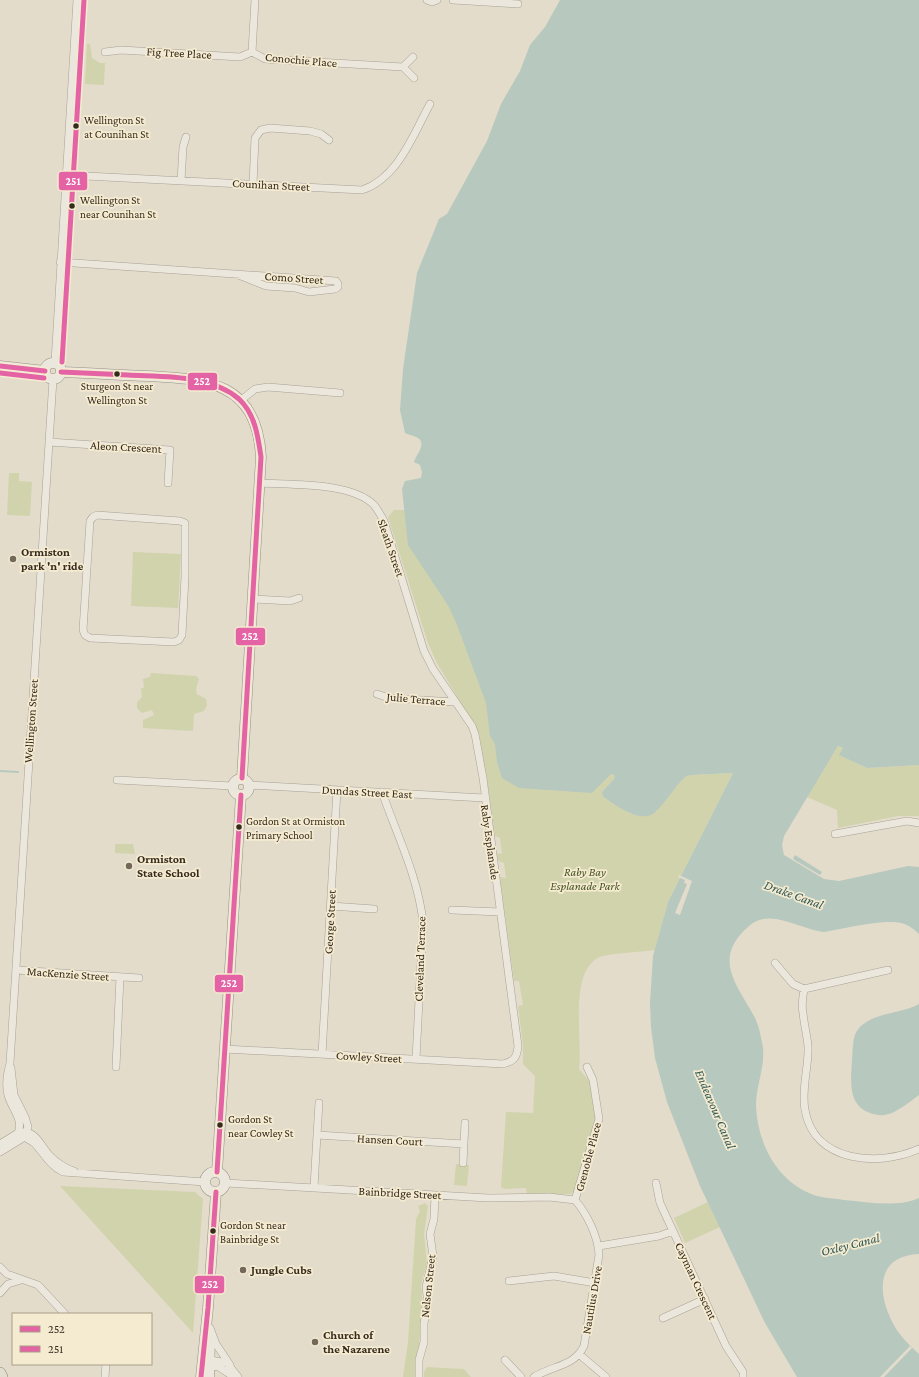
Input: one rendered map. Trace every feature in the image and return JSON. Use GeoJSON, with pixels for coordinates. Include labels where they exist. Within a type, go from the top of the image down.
{"type":"FeatureCollection","features":[{"type":"Feature","properties":{"kind":"street"},"geometry":{"type":"LineString","coordinates":[[55,362],[77,0]]}},
{"type":"Feature","properties":{"kind":"street","name":"Conochie Place"},"geometry":{"type":"LineString","coordinates":[[255,0],[252,52],[265,59],[403,67]]}},
{"type":"Feature","properties":{"kind":"street"},"geometry":{"type":"LineString","coordinates":[[427,0],[432,2],[437,0]]}},
{"type":"Feature","properties":{"kind":"street"},"geometry":{"type":"LineString","coordinates":[[453,0],[518,4]]}},
{"type":"Feature","properties":{"kind":"street","name":"Fig Tree Place"},"geometry":{"type":"LineString","coordinates":[[105,52],[121,50],[240,57],[252,52]]}},
{"type":"Feature","properties":{"kind":"street"},"geometry":{"type":"LineString","coordinates":[[413,57],[403,67],[414,78]]}},
{"type":"Feature","properties":{"kind":"street","name":"Counihan Street"},"geometry":{"type":"LineString","coordinates":[[66,175],[362,190],[373,186],[396,166],[430,104]]}},
{"type":"Feature","properties":{"kind":"street"},"geometry":{"type":"LineString","coordinates":[[253,184],[255,138],[260,130],[270,128],[310,131],[321,134],[329,140]]}},
{"type":"Feature","properties":{"kind":"street"},"geometry":{"type":"LineString","coordinates":[[181,181],[182,147],[186,137]]}},
{"type":"Feature","properties":{"kind":"street","name":"Como Street"},"geometry":{"type":"LineString","coordinates":[[60,262],[236,274],[336,281],[338,287],[335,289],[309,292],[295,288],[266,286],[236,274]]}},
{"type":"Feature","properties":{"kind":"street"},"geometry":{"type":"LineString","coordinates":[[45,371],[48,364],[55,362]]}},
{"type":"Feature","properties":{"kind":"street"},"geometry":{"type":"LineString","coordinates":[[55,362],[60,366],[62,372]]}},
{"type":"Feature","properties":{"kind":"street"},"geometry":{"type":"LineString","coordinates":[[0,366],[45,371]]}},
{"type":"Feature","properties":{"kind":"street"},"geometry":{"type":"LineString","coordinates":[[45,371],[48,376],[53,379],[58,377],[62,372]]}},
{"type":"Feature","properties":{"kind":"street"},"geometry":{"type":"LineString","coordinates":[[62,372],[196,379],[219,385],[228,390],[240,401],[250,414],[260,437],[260,483],[245,781],[247,792],[241,795]]}},
{"type":"Feature","properties":{"kind":"street","name":"Wellington Street"},"geometry":{"type":"LineString","coordinates":[[20,1136],[28,1122],[14,1095],[10,1063],[53,379]]}},
{"type":"Feature","properties":{"kind":"street"},"geometry":{"type":"LineString","coordinates":[[240,401],[255,389],[268,387],[340,393]]}},
{"type":"Feature","properties":{"kind":"street","name":"Aleon Crescent"},"geometry":{"type":"LineString","coordinates":[[49,442],[170,450],[168,483]]}},
{"type":"Feature","properties":{"kind":"street","name":"Sleath Street"},"geometry":{"type":"LineString","coordinates":[[260,483],[343,489],[360,495],[374,506],[384,521],[419,636]]}},
{"type":"Feature","properties":{"kind":"street"},"geometry":{"type":"LineString","coordinates":[[97,514],[180,521],[185,524],[185,582],[182,635],[179,640],[174,642],[129,641],[90,638],[85,635],[83,630],[90,521],[93,517],[97,514]]}},
{"type":"Feature","properties":{"kind":"street"},"geometry":{"type":"LineString","coordinates":[[253,599],[290,601],[299,598]]}},
{"type":"Feature","properties":{"kind":"street","name":"Raby Esplanade"},"geometry":{"type":"LineString","coordinates":[[419,636],[433,669],[472,726],[475,734],[483,778],[484,798],[518,1046],[517,1055],[513,1061]]}},
{"type":"Feature","properties":{"kind":"street","name":"Julie Terrace"},"geometry":{"type":"LineString","coordinates":[[377,694],[389,698],[455,702]]}},
{"type":"Feature","properties":{"kind":"street"},"geometry":{"type":"LineString","coordinates":[[232,786],[236,779],[245,781]]}},
{"type":"Feature","properties":{"kind":"street"},"geometry":{"type":"LineString","coordinates":[[117,780],[232,786]]}},
{"type":"Feature","properties":{"kind":"street","name":"Dundas Street East"},"geometry":{"type":"LineString","coordinates":[[245,781],[337,790],[484,798]]}},
{"type":"Feature","properties":{"kind":"street"},"geometry":{"type":"LineString","coordinates":[[232,786],[234,791],[241,795]]}},
{"type":"Feature","properties":{"kind":"street","name":"George Street"},"geometry":{"type":"LineString","coordinates":[[322,1054],[337,790]]}},
{"type":"Feature","properties":{"kind":"street","name":"Cleveland Terrace"},"geometry":{"type":"LineString","coordinates":[[382,792],[421,903],[423,922],[416,1059]]}},
{"type":"Feature","properties":{"kind":"street"},"geometry":{"type":"LineString","coordinates":[[217,1172],[241,795]]}},
{"type":"Feature","properties":{"kind":"street"},"geometry":{"type":"LineString","coordinates":[[835,834],[907,821],[919,823]]}},
{"type":"Feature","properties":{"kind":"street"},"geometry":{"type":"LineString","coordinates":[[331,906],[374,909]]}},
{"type":"Feature","properties":{"kind":"street"},"geometry":{"type":"LineString","coordinates":[[452,910],[500,912]]}},
{"type":"Feature","properties":{"kind":"street"},"geometry":{"type":"LineString","coordinates":[[775,963],[793,984],[804,989],[814,988],[888,970]]}},
{"type":"Feature","properties":{"kind":"street","name":"MacKenzie Street"},"geometry":{"type":"LineString","coordinates":[[16,970],[139,978]]}},
{"type":"Feature","properties":{"kind":"street","name":"MacKenzie Street"},"geometry":{"type":"LineString","coordinates":[[116,1067],[120,977]]}},
{"type":"Feature","properties":{"kind":"street"},"geometry":{"type":"LineString","coordinates":[[804,989],[802,1012],[808,1045],[804,1109],[807,1121],[813,1134],[828,1148],[852,1156],[886,1159],[906,1155],[919,1149]]}},
{"type":"Feature","properties":{"kind":"street","name":"Cowley Street"},"geometry":{"type":"LineString","coordinates":[[225,1049],[504,1064],[513,1061]]}},
{"type":"Feature","properties":{"kind":"street","name":"Grenoble Place"},"geometry":{"type":"LineString","coordinates":[[575,1200],[599,1118],[594,1080],[587,1067]]}},
{"type":"Feature","properties":{"kind":"street"},"geometry":{"type":"LineString","coordinates":[[314,1187],[319,1103]]}},
{"type":"Feature","properties":{"kind":"street"},"geometry":{"type":"LineString","coordinates":[[463,1163],[465,1123]]}},
{"type":"Feature","properties":{"kind":"street","name":"Hansen Court"},"geometry":{"type":"LineString","coordinates":[[317,1135],[464,1144]]}},
{"type":"Feature","properties":{"kind":"street"},"geometry":{"type":"LineString","coordinates":[[2,1146],[20,1136],[38,1139],[48,1154],[59,1164],[83,1174],[205,1182]]}},
{"type":"Feature","properties":{"kind":"street"},"geometry":{"type":"LineString","coordinates":[[217,1172],[225,1177],[226,1183],[221,1190],[216,1192],[208,1189],[205,1182],[210,1173],[217,1172]]}},
{"type":"Feature","properties":{"kind":"street","name":"Bainbridge Street"},"geometry":{"type":"LineString","coordinates":[[226,1183],[488,1198],[548,1197],[575,1200]]}},
{"type":"Feature","properties":{"kind":"street"},"geometry":{"type":"LineString","coordinates":[[656,1183],[660,1203],[673,1231]]}},
{"type":"Feature","properties":{"kind":"street"},"geometry":{"type":"LineString","coordinates":[[206,1369],[208,1308],[216,1192]]}},
{"type":"Feature","properties":{"kind":"street","name":"Nelson Street"},"geometry":{"type":"LineString","coordinates":[[419,1377],[420,1360],[424,1342],[424,1323],[428,1304],[426,1287],[432,1262],[430,1234],[434,1219],[435,1195]]}},
{"type":"Feature","properties":{"kind":"street","name":"Nautilus Drive"},"geometry":{"type":"LineString","coordinates":[[575,1200],[580,1206],[599,1246],[595,1283],[584,1346],[580,1355]]}},
{"type":"Feature","properties":{"kind":"street","name":"Cayman Crescent"},"geometry":{"type":"LineString","coordinates":[[599,1246],[660,1236],[673,1231],[726,1346],[743,1372],[743,1377]]}},
{"type":"Feature","properties":{"kind":"street"},"geometry":{"type":"LineString","coordinates":[[0,1267],[7,1274],[38,1285],[63,1313]]}},
{"type":"Feature","properties":{"kind":"street"},"geometry":{"type":"LineString","coordinates":[[509,1281],[554,1276],[595,1283]]}},
{"type":"Feature","properties":{"kind":"street"},"geometry":{"type":"LineString","coordinates":[[0,1293],[8,1284],[23,1279]]}},
{"type":"Feature","properties":{"kind":"street"},"geometry":{"type":"LineString","coordinates":[[663,1318],[704,1299]]}},
{"type":"Feature","properties":{"kind":"street"},"geometry":{"type":"LineString","coordinates":[[206,1369],[210,1328],[208,1308]]}},
{"type":"Feature","properties":{"kind":"street"},"geometry":{"type":"LineString","coordinates":[[210,1328],[216,1344],[238,1377]]}},
{"type":"Feature","properties":{"kind":"street"},"geometry":{"type":"LineString","coordinates":[[534,1377],[571,1362],[580,1355],[606,1377]]}},
{"type":"Feature","properties":{"kind":"street"},"geometry":{"type":"LineString","coordinates":[[206,1369],[222,1360],[230,1365]]}},
{"type":"Feature","properties":{"kind":"street"},"geometry":{"type":"LineString","coordinates":[[505,1360],[521,1377]]}},
{"type":"Feature","properties":{"kind":"street"},"geometry":{"type":"LineString","coordinates":[[105,1377],[106,1365]]}},
{"type":"Feature","properties":{"kind":"street"},"geometry":{"type":"LineString","coordinates":[[206,1369],[219,1367],[234,1377]]}},
{"type":"Feature","properties":{"kind":"green space"},"geometry":{"type":"Polygon","coordinates":[[[87,44],[90,44],[92,58],[100,63],[105,63],[104,85],[85,84],[87,44]]]}},
{"type":"Feature","properties":{"kind":"green space"},"geometry":{"type":"Polygon","coordinates":[[[9,473],[19,473],[19,481],[32,482],[30,516],[7,515],[9,473]]]}},
{"type":"Feature","properties":{"kind":"green space","name":"Raby Bay Esplanade Park"},"geometry":{"type":"Polygon","coordinates":[[[403,496],[611,774],[615,775],[614,779],[602,792],[609,800],[631,814],[685,777],[691,775],[733,773],[668,902],[655,950],[600,957],[590,964],[584,976],[580,991],[579,1007],[579,1069],[590,1082],[596,1116],[575,1192],[570,1194],[527,1194],[526,1188],[505,1189],[501,1187],[506,1112],[533,1113],[535,1076],[523,1064],[523,1045],[518,1006],[523,1005],[519,981],[514,981],[500,877],[506,878],[504,863],[498,861],[497,853],[502,854],[500,838],[495,836],[479,733],[437,663],[428,643],[388,517],[394,510],[405,510],[403,496]]]}},
{"type":"Feature","properties":{"kind":"green space"},"geometry":{"type":"Polygon","coordinates":[[[133,552],[181,554],[178,608],[131,606],[133,552]]]}},
{"type":"Feature","properties":{"kind":"green space"},"geometry":{"type":"Polygon","coordinates":[[[151,673],[196,676],[199,679],[196,689],[197,694],[206,699],[207,705],[204,711],[194,714],[193,731],[143,728],[143,720],[154,715],[152,710],[142,713],[137,708],[137,702],[142,697],[141,689],[144,687],[143,679],[150,677],[151,673]]]}},
{"type":"Feature","properties":{"kind":"green space"},"geometry":{"type":"Polygon","coordinates":[[[838,746],[843,748],[840,755],[867,768],[919,765],[919,816],[898,816],[838,828],[837,810],[807,797],[838,746]]]}},
{"type":"Feature","properties":{"kind":"green space"},"geometry":{"type":"Polygon","coordinates":[[[115,844],[133,844],[135,854],[115,853],[115,844]]]}},
{"type":"Feature","properties":{"kind":"green space"},"geometry":{"type":"Polygon","coordinates":[[[456,1164],[469,1165],[467,1186],[454,1185],[456,1164]]]}},
{"type":"Feature","properties":{"kind":"green space"},"geometry":{"type":"Polygon","coordinates":[[[60,1186],[195,1192],[203,1199],[193,1333],[60,1186]]]}},
{"type":"Feature","properties":{"kind":"green space"},"geometry":{"type":"Polygon","coordinates":[[[708,1202],[720,1227],[685,1243],[674,1218],[708,1202]]]}},
{"type":"Feature","properties":{"kind":"green space"},"geometry":{"type":"Polygon","coordinates":[[[425,1203],[428,1206],[424,1234],[427,1263],[421,1285],[423,1304],[416,1377],[403,1377],[408,1342],[416,1219],[420,1211],[418,1206],[425,1203]]]}},
{"type":"Feature","properties":{"kind":"green space"},"geometry":{"type":"Polygon","coordinates":[[[427,1367],[464,1369],[471,1377],[424,1377],[424,1372],[427,1367]]]}},
{"type":"Feature","properties":{"kind":"water"},"geometry":{"type":"Polygon","coordinates":[[[560,0],[919,0],[919,765],[867,768],[839,755],[843,748],[838,746],[784,836],[782,845],[784,855],[824,879],[839,881],[908,866],[919,867],[919,934],[906,924],[893,922],[873,923],[824,932],[786,921],[766,919],[757,921],[749,926],[738,938],[732,949],[730,960],[731,971],[735,981],[740,993],[756,1020],[761,1035],[763,1055],[762,1069],[756,1098],[757,1119],[764,1145],[778,1168],[797,1186],[813,1195],[822,1197],[882,1204],[901,1203],[919,1198],[919,1254],[904,1256],[894,1262],[887,1270],[883,1280],[883,1291],[889,1315],[895,1327],[919,1354],[919,1377],[797,1377],[765,1323],[700,1186],[667,1102],[655,1058],[651,1027],[650,1003],[653,956],[668,902],[733,773],[691,775],[685,777],[662,805],[649,816],[635,815],[628,812],[603,796],[602,792],[614,779],[615,775],[611,774],[592,793],[519,788],[502,778],[497,762],[495,744],[490,736],[486,703],[457,625],[449,607],[408,545],[402,489],[405,481],[421,478],[422,472],[420,465],[414,462],[420,450],[421,443],[418,438],[405,433],[400,410],[403,369],[417,273],[439,219],[447,214],[487,141],[501,104],[520,71],[530,45],[545,27],[560,0]]]}},
{"type":"Feature","properties":{"kind":"water"},"geometry":{"type":"Polygon","coordinates":[[[795,855],[822,872],[820,875],[793,859],[795,855]]]}},
{"type":"Feature","properties":{"kind":"water"},"geometry":{"type":"Polygon","coordinates":[[[919,1004],[919,1095],[891,1113],[876,1115],[870,1113],[857,1104],[852,1091],[853,1043],[855,1035],[859,1028],[872,1019],[919,1004]]]}},
{"type":"Feature","properties":{"kind":"pier"},"geometry":{"type":"Polygon","coordinates":[[[679,875],[692,881],[680,915],[675,913],[687,884],[684,883],[685,880],[678,877],[679,875]]]}},
{"type":"Feature","properties":{"kind":"pier"},"geometry":{"type":"Polygon","coordinates":[[[910,1346],[912,1348],[884,1377],[880,1377],[910,1346]]]}},
{"type":"Feature","properties":{"kind":"waterway"},"geometry":{"type":"LineString","coordinates":[[0,771],[18,772]]}},
{"type":"Feature","properties":{"kind":"transit line","name":"251"},"geometry":{"type":"LineString","coordinates":[[62,362],[84,0]]}},
{"type":"Feature","properties":{"kind":"transit line","name":"252"},"geometry":{"type":"LineString","coordinates":[[0,366],[45,371]]}},
{"type":"Feature","properties":{"kind":"transit line","name":"252"},"geometry":{"type":"LineString","coordinates":[[61,372],[186,378],[214,385],[227,391],[239,399],[249,411],[257,433],[261,457],[242,778]]}},
{"type":"Feature","properties":{"kind":"transit line","name":"251"},"geometry":{"type":"LineString","coordinates":[[0,373],[44,378]]}},
{"type":"Feature","properties":{"kind":"transit line","name":"252"},"geometry":{"type":"LineString","coordinates":[[217,1172],[241,795]]}},
{"type":"Feature","properties":{"kind":"transit line","name":"252"},"geometry":{"type":"LineString","coordinates":[[201,1377],[208,1308],[216,1192]]}},
{"type":"Feature","properties":{"kind":"place","name":"Wellington St at Counihan St"},"geometry":{"type":"Point","coordinates":[76,126]}},
{"type":"Feature","properties":{"kind":"place","name":"Wellington St near Counihan St"},"geometry":{"type":"Point","coordinates":[72,206]}},
{"type":"Feature","properties":{"kind":"place","name":"Sturgeon St near Wellington St"},"geometry":{"type":"Point","coordinates":[117,374]}},
{"type":"Feature","properties":{"kind":"place","name":"Ormiston park 'n' ride"},"geometry":{"type":"Point","coordinates":[13,559]}},
{"type":"Feature","properties":{"kind":"place","name":"Gordon St at Ormiston Primary School"},"geometry":{"type":"Point","coordinates":[239,827]}},
{"type":"Feature","properties":{"kind":"place","name":"Ormiston State School"},"geometry":{"type":"Point","coordinates":[129,866]}},
{"type":"Feature","properties":{"kind":"place","name":"Gordon St near Cowley St"},"geometry":{"type":"Point","coordinates":[220,1125]}},
{"type":"Feature","properties":{"kind":"place","name":"Gordon St near Bainbridge St"},"geometry":{"type":"Point","coordinates":[213,1231]}},
{"type":"Feature","properties":{"kind":"place","name":"Jungle Cubs"},"geometry":{"type":"Point","coordinates":[243,1270]}},
{"type":"Feature","properties":{"kind":"place","name":"Church of the Nazarene"},"geometry":{"type":"Point","coordinates":[315,1342]}},
{"type":"Feature","properties":{"kind":"water label","name":"Drake Canal"},"geometry":{"type":"Point","coordinates":[794,894]}},
{"type":"Feature","properties":{"kind":"water label","name":"Endeavour Canal"},"geometry":{"type":"Point","coordinates":[716,1109]}},
{"type":"Feature","properties":{"kind":"water label","name":"Oxley Canal"},"geometry":{"type":"Point","coordinates":[850,1244]}}]}
